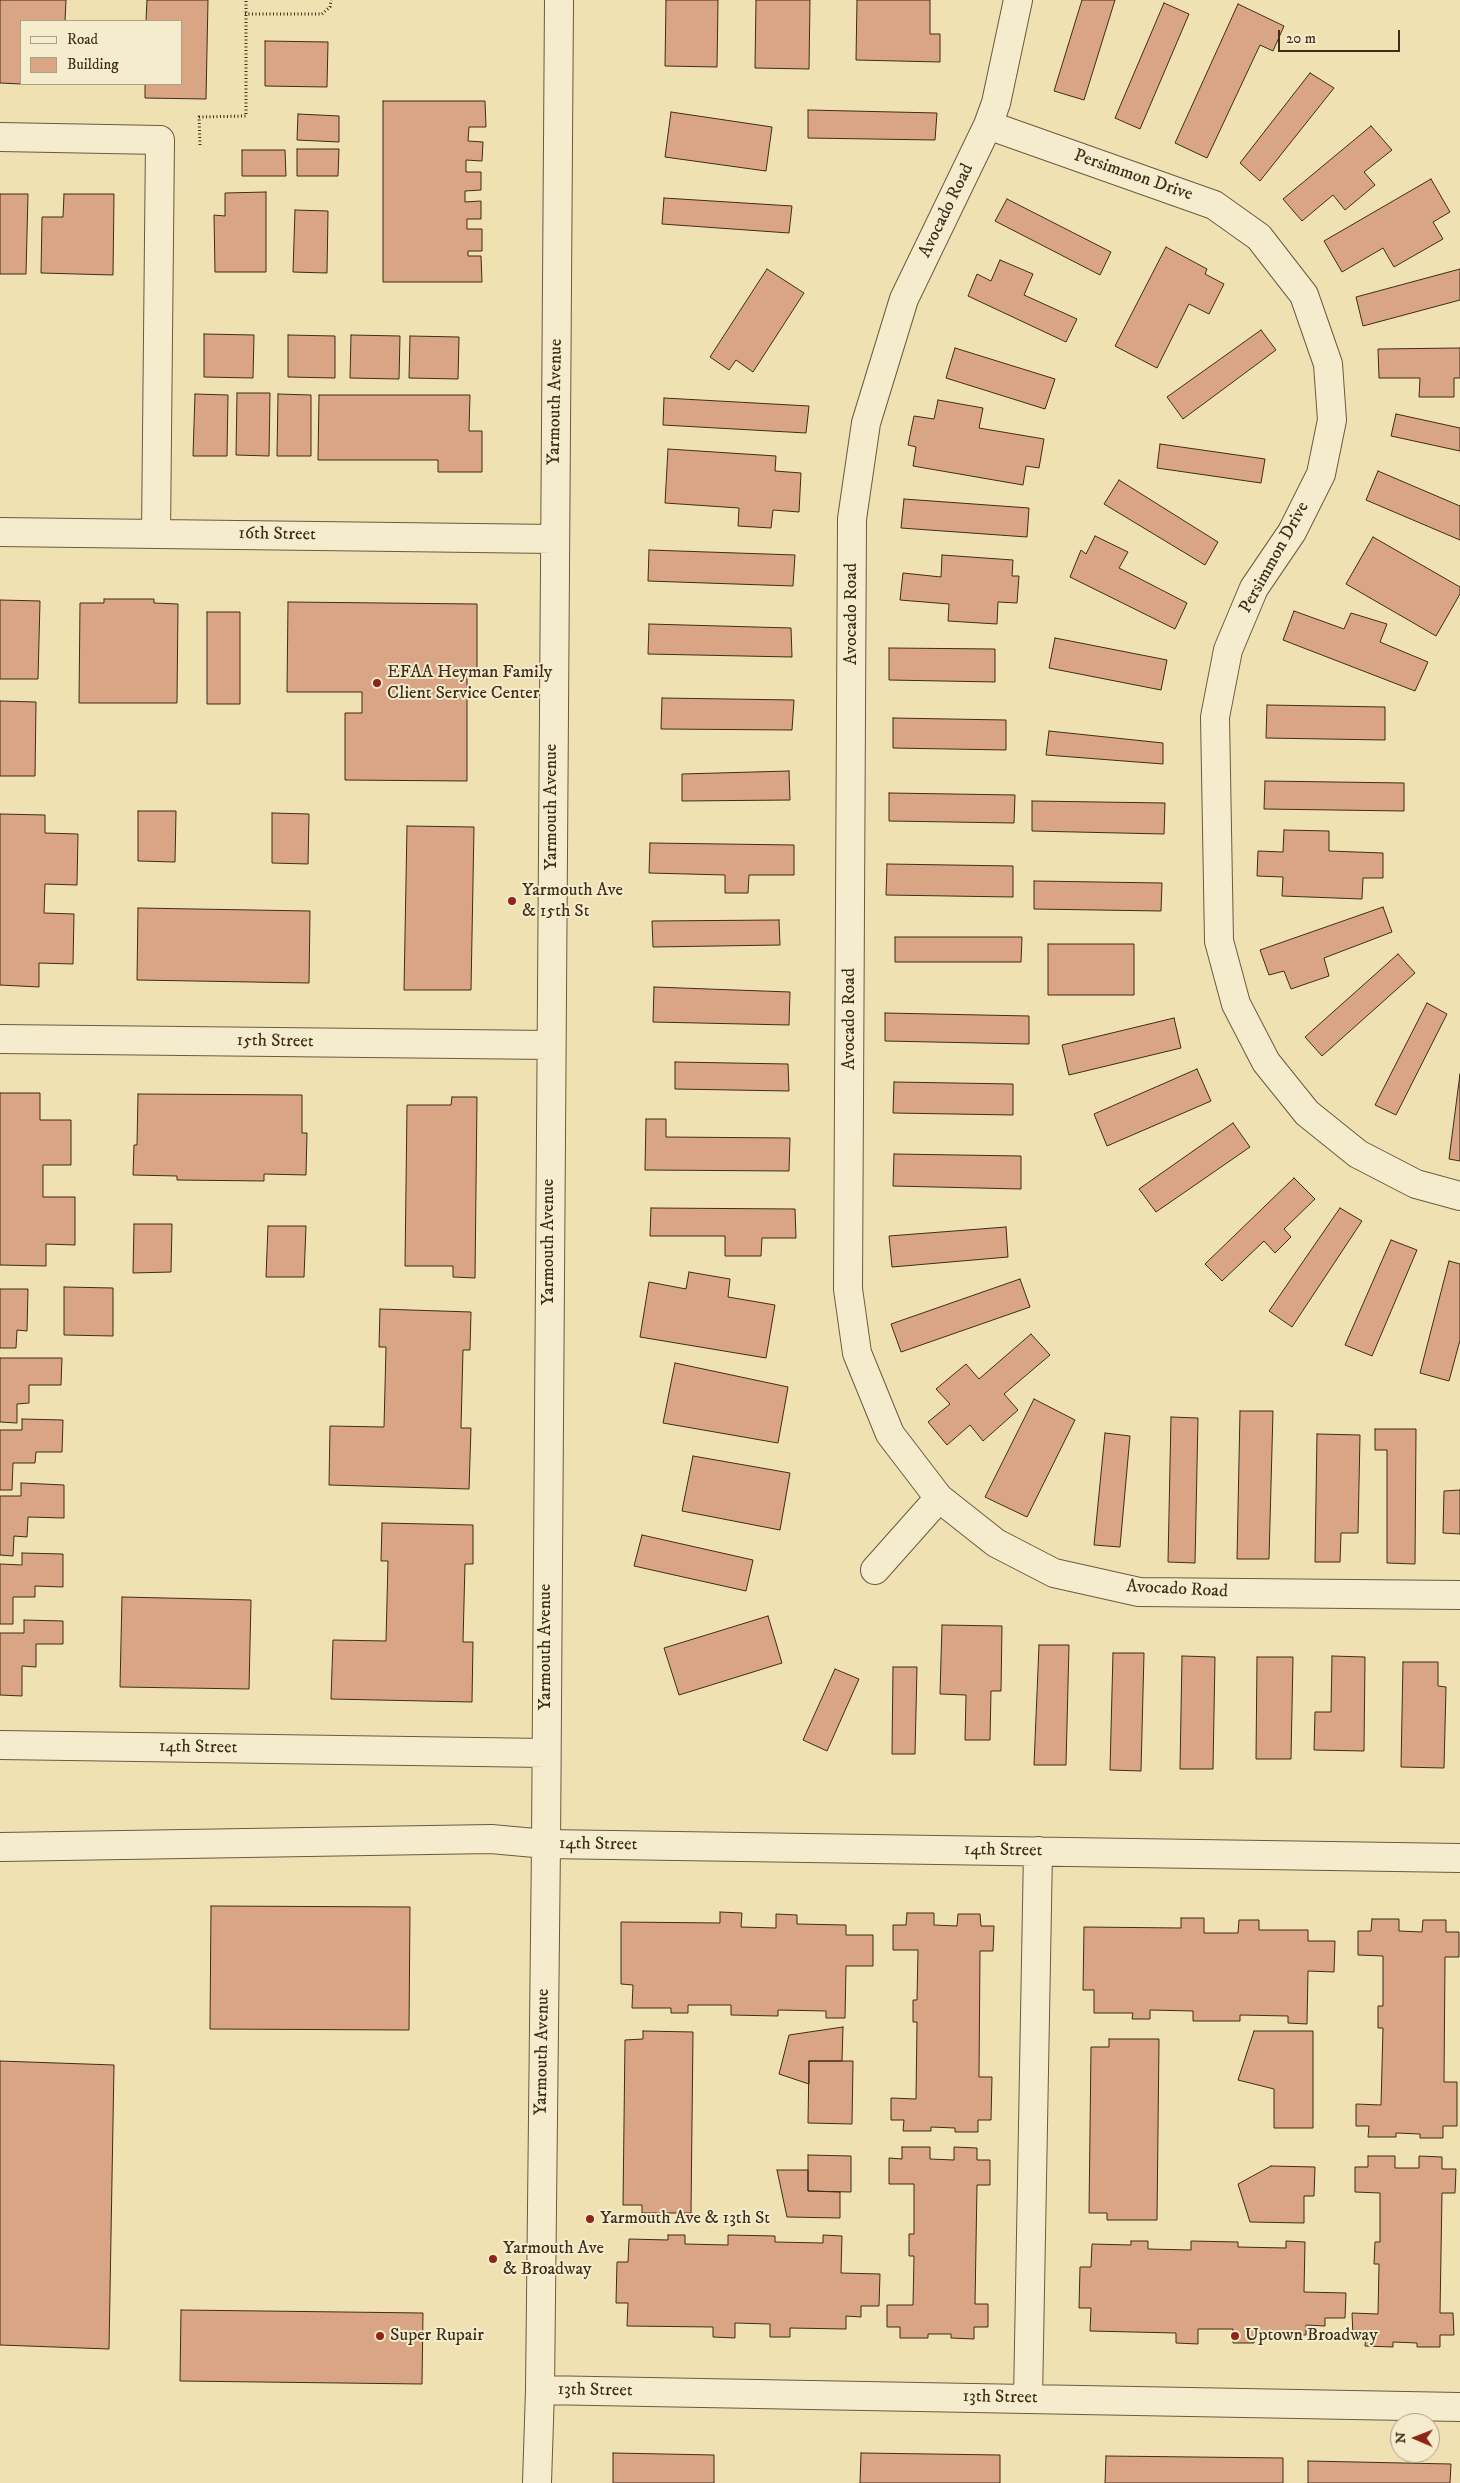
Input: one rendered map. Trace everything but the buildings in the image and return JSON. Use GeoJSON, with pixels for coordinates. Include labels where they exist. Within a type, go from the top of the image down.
{"type":"FeatureCollection","features":[{"type":"Feature","properties":{"kind":"street","name":"Yarmouth Avenue"},"geometry":{"type":"LineString","coordinates":[[537,2483],[540,2390],[546,1844],[559,0]]}},
{"type":"Feature","properties":{"kind":"street","name":"Avocado Road"},"geometry":{"type":"LineString","coordinates":[[1018,0],[996,103],[988,125],[904,299],[866,423],[852,519],[848,1289],[857,1354],[890,1434],[939,1498],[996,1544],[1054,1573],[1139,1592],[1460,1595]]}},
{"type":"Feature","properties":{"kind":"street","name":"Persimmon Drive"},"geometry":{"type":"LineString","coordinates":[[988,125],[1214,205],[1259,237],[1304,295],[1328,364],[1332,420],[1321,474],[1292,532],[1254,588],[1228,650],[1214,717],[1219,941],[1236,1004],[1266,1062],[1307,1113],[1358,1154],[1416,1184],[1460,1196]]}},
{"type":"Feature","properties":{"kind":"street"},"geometry":{"type":"LineString","coordinates":[[0,138],[160,140],[156,534]]}},
{"type":"Feature","properties":{"kind":"street","name":"16th Street"},"geometry":{"type":"LineString","coordinates":[[0,532],[554,538]]}},
{"type":"Feature","properties":{"kind":"street","name":"15th Street"},"geometry":{"type":"LineString","coordinates":[[0,1039],[551,1045]]}},
{"type":"Feature","properties":{"kind":"street"},"geometry":{"type":"LineString","coordinates":[[875,1570],[939,1498]]}},
{"type":"Feature","properties":{"kind":"street","name":"14th Street"},"geometry":{"type":"LineString","coordinates":[[0,1745],[546,1753]]}},
{"type":"Feature","properties":{"kind":"street","name":"14th Street"},"geometry":{"type":"LineString","coordinates":[[1,1847],[490,1839],[546,1844],[1460,1858]]}},
{"type":"Feature","properties":{"kind":"street"},"geometry":{"type":"LineString","coordinates":[[1028,2399],[1038,1851]]}},
{"type":"Feature","properties":{"kind":"street","name":"13th Street"},"geometry":{"type":"LineString","coordinates":[[540,2390],[1460,2407]]}},
{"type":"Feature","properties":{"kind":"path"},"geometry":{"type":"LineString","coordinates":[[200,145],[199,117],[246,116],[246,0]]}},
{"type":"Feature","properties":{"kind":"path"},"geometry":{"type":"LineString","coordinates":[[246,14],[322,14],[330,7],[331,0]]}},
{"type":"Feature","properties":{"kind":"place","name":"EFAA Heyman Family Client Service Center"},"geometry":{"type":"Point","coordinates":[377,683]}},
{"type":"Feature","properties":{"kind":"place","name":"Yarmouth Ave & 15th St"},"geometry":{"type":"Point","coordinates":[512,901]}},
{"type":"Feature","properties":{"kind":"place","name":"Yarmouth Ave & 13th St"},"geometry":{"type":"Point","coordinates":[590,2219]}},
{"type":"Feature","properties":{"kind":"place","name":"Yarmouth Ave & Broadway"},"geometry":{"type":"Point","coordinates":[493,2259]}},
{"type":"Feature","properties":{"kind":"place","name":"Super Rupair"},"geometry":{"type":"Point","coordinates":[380,2336]}},
{"type":"Feature","properties":{"kind":"place","name":"Uptown Broadway"},"geometry":{"type":"Point","coordinates":[1235,2336]}}]}
